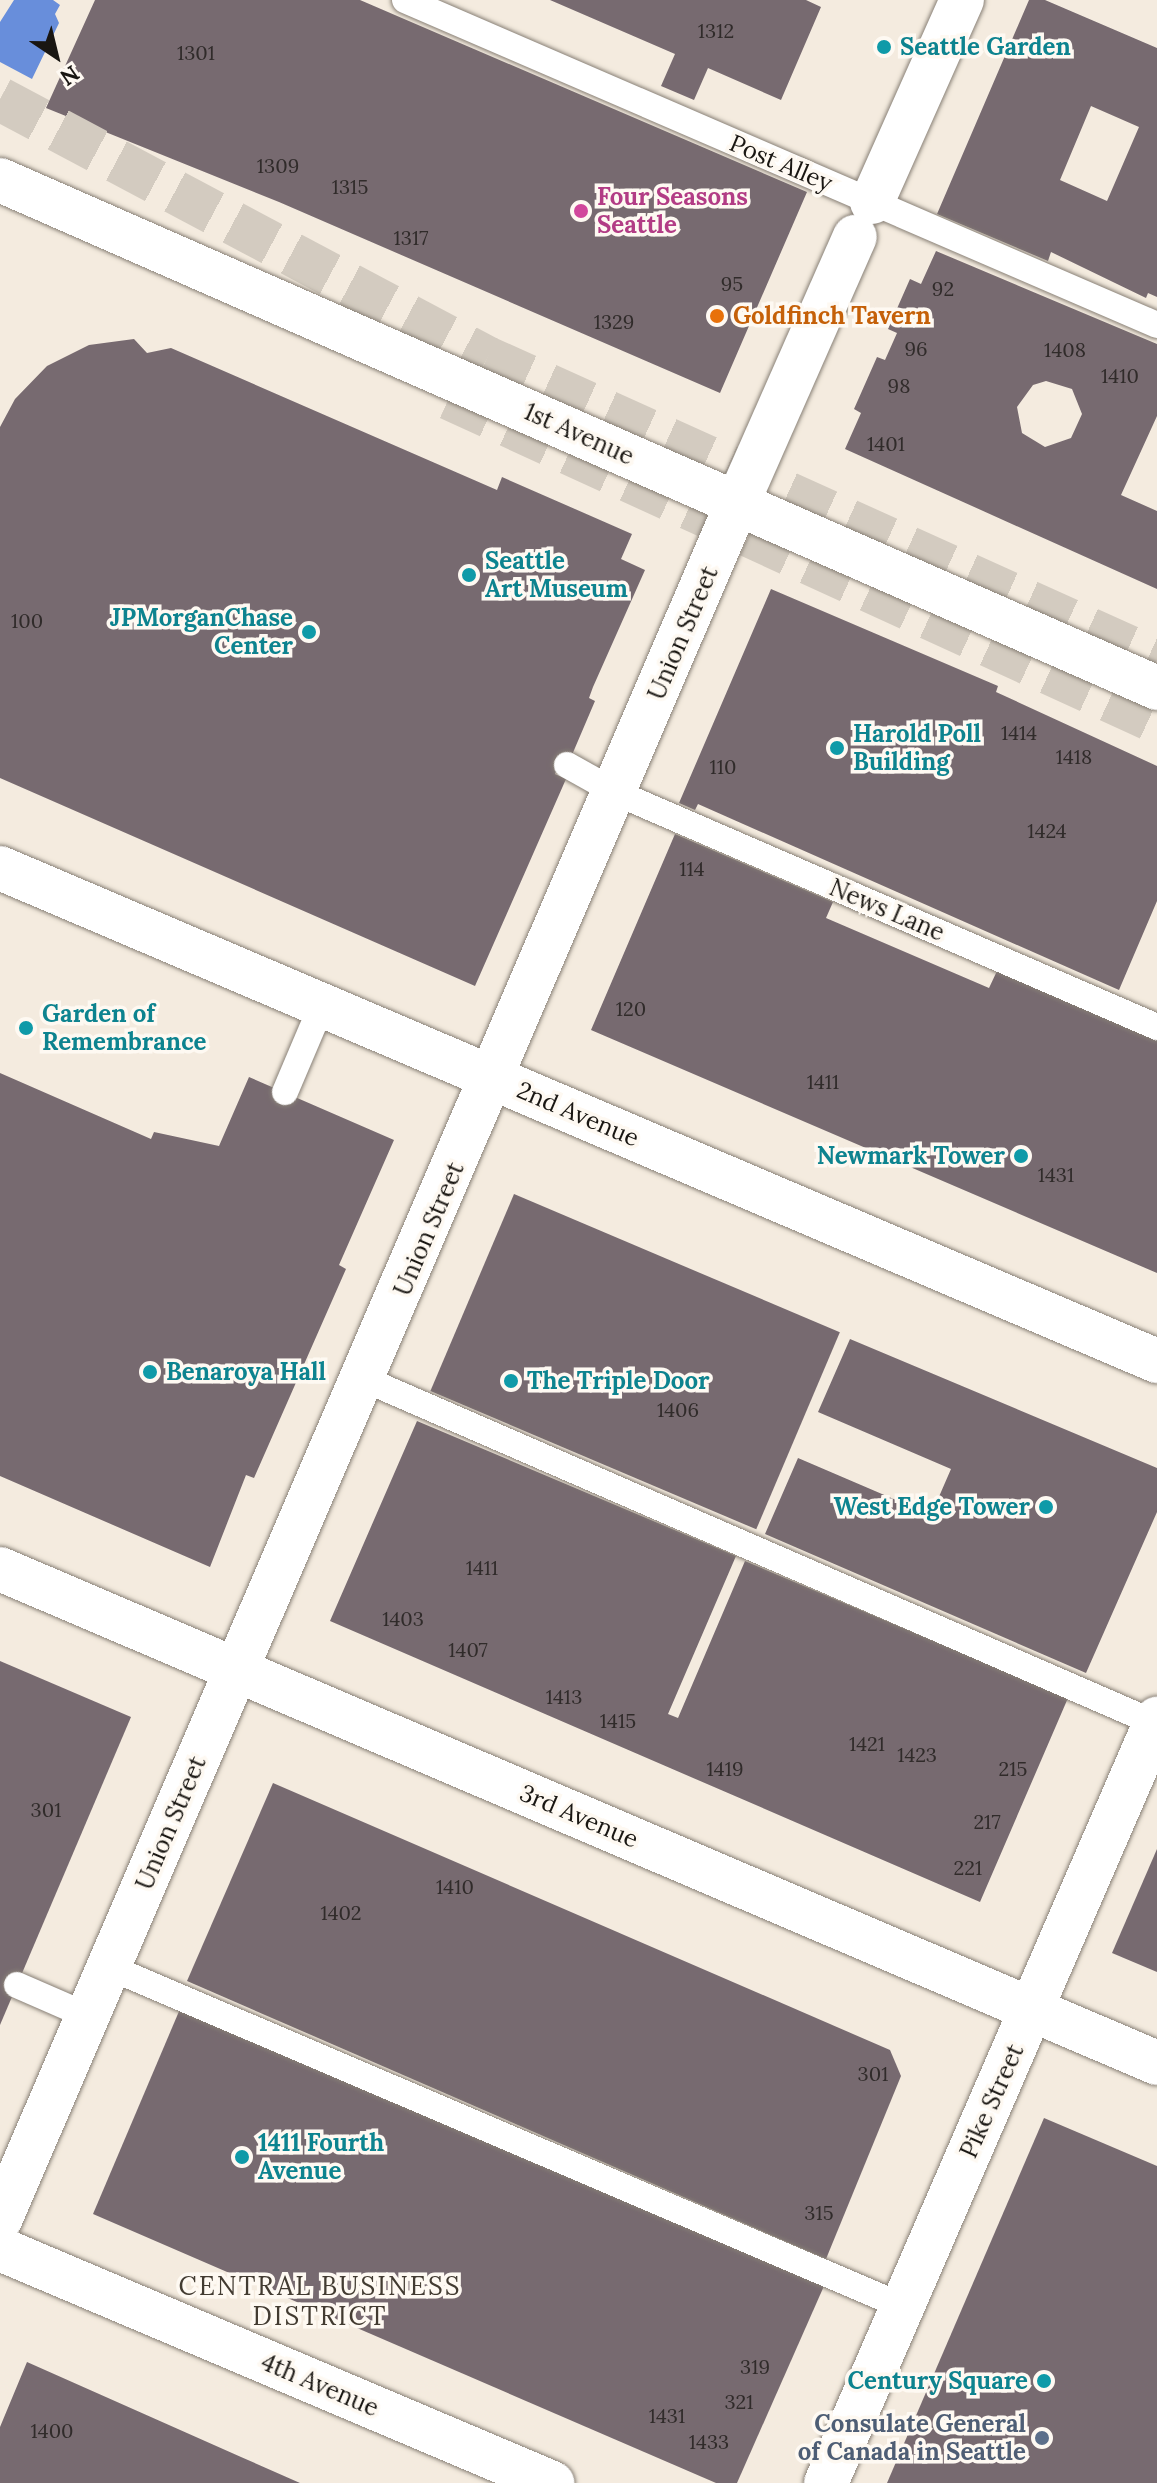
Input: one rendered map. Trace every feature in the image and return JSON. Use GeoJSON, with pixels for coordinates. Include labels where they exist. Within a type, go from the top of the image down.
{"type":"FeatureCollection","features":[{"type":"Feature","properties":{"kind":"main road","name":"Union Street"},"geometry":{"type":"LineString","coordinates":[[0,2220],[617,793],[737,504],[962,0]]}},
{"type":"Feature","properties":{"kind":"main road","name":"1st Avenue"},"geometry":{"type":"LineString","coordinates":[[0,180],[1157,688]]}},
{"type":"Feature","properties":{"kind":"main road","name":"2nd Avenue"},"geometry":{"type":"LineString","coordinates":[[0,868],[1157,1361]]}},
{"type":"Feature","properties":{"kind":"main road","name":"3rd Avenue"},"geometry":{"type":"LineString","coordinates":[[0,1569],[1157,2063]]}},
{"type":"Feature","properties":{"kind":"main road","name":"Pike Street"},"geometry":{"type":"LineString","coordinates":[[826,2483],[1156,1722]]}},
{"type":"Feature","properties":{"kind":"main road","name":"4th Avenue"},"geometry":{"type":"LineString","coordinates":[[0,2249],[552,2483]]}},
{"type":"Feature","properties":{"kind":"lane","name":"Post Alley"},"geometry":{"type":"LineString","coordinates":[[405,0],[864,220],[1157,325]]}},
{"type":"Feature","properties":{"kind":"lane","name":"News Lane"},"geometry":{"type":"LineString","coordinates":[[567,765],[617,793],[1157,1027]]}},
{"type":"Feature","properties":{"kind":"lane"},"geometry":{"type":"LineString","coordinates":[[285,1092],[322,1005]]}},
{"type":"Feature","properties":{"kind":"lane"},"geometry":{"type":"LineString","coordinates":[[364,1379],[1156,1722]]}},
{"type":"Feature","properties":{"kind":"lane"},"geometry":{"type":"LineString","coordinates":[[109,1967],[902,2306]]}},
{"type":"Feature","properties":{"kind":"lane"},"geometry":{"type":"LineString","coordinates":[[17,1985],[88,2016]]}},
{"type":"Feature","properties":{"kind":"water"},"geometry":{"type":"Polygon","coordinates":[[[14,0],[53,0],[60,5],[55,14],[59,23],[32,79],[0,62],[0,22],[14,0]]]}},
{"type":"Feature","properties":{"kind":"building"},"geometry":{"type":"Polygon","coordinates":[[[95,0],[360,0],[807,192],[720,393],[279,202],[46,108],[95,0]]]}},
{"type":"Feature","properties":{"kind":"building"},"geometry":{"type":"Polygon","coordinates":[[[550,0],[806,0],[821,7],[781,100],[708,68],[694,100],[661,86],[675,54],[550,0]]]}},
{"type":"Feature","properties":{"kind":"building"},"geometry":{"type":"Polygon","coordinates":[[[1029,0],[1045,0],[1157,48],[1157,297],[1148,293],[1146,298],[1051,252],[1048,261],[937,214],[1029,0]],[[1091,106],[1060,180],[1107,201],[1139,127],[1091,106]]]}},
{"type":"Feature","properties":{"kind":"building"},"geometry":{"type":"Polygon","coordinates":[[[936,251],[1157,344],[1157,416],[1121,495],[1157,511],[1157,589],[845,449],[861,413],[854,409],[877,357],[885,360],[897,333],[888,329],[910,279],[921,284],[936,251]],[[1046,381],[1033,385],[1017,407],[1022,433],[1045,447],[1071,438],[1082,414],[1072,389],[1046,381]]]}},
{"type":"Feature","properties":{"kind":"building","name":"JPMorganChase Center"},"geometry":{"type":"Polygon","coordinates":[[[134,339],[147,353],[171,348],[497,490],[502,477],[632,534],[621,559],[645,570],[593,687],[589,698],[595,701],[566,769],[559,765],[555,774],[566,779],[475,986],[0,778],[0,427],[15,399],[47,366],[89,345],[134,339]]]}},
{"type":"Feature","properties":{"kind":"building"},"geometry":{"type":"Polygon","coordinates":[[[771,589],[998,686],[996,692],[1157,766],[1157,901],[1119,990],[698,804],[695,810],[679,803],[771,589]]]}},
{"type":"Feature","properties":{"kind":"building","name":"Newmark Tower"},"geometry":{"type":"Polygon","coordinates":[[[675,834],[833,902],[826,918],[989,988],[997,971],[1157,1040],[1157,1273],[591,1030],[675,834]]]}},
{"type":"Feature","properties":{"kind":"building","name":"Benaroya Hall"},"geometry":{"type":"Polygon","coordinates":[[[0,1073],[151,1139],[154,1132],[219,1146],[249,1077],[394,1140],[339,1265],[346,1269],[254,1478],[246,1475],[210,1567],[0,1476],[0,1073]]]}},
{"type":"Feature","properties":{"kind":"building"},"geometry":{"type":"Polygon","coordinates":[[[514,1194],[840,1332],[756,1529],[430,1391],[514,1194]]]}},
{"type":"Feature","properties":{"kind":"building","name":"West Edge Tower"},"geometry":{"type":"Polygon","coordinates":[[[850,1339],[1157,1468],[1157,1512],[1086,1673],[765,1534],[798,1458],[931,1515],[951,1469],[818,1412],[850,1339]]]}},
{"type":"Feature","properties":{"kind":"building"},"geometry":{"type":"Polygon","coordinates":[[[417,1421],[736,1556],[668,1714],[678,1718],[745,1561],[1068,1698],[980,1902],[330,1621],[417,1421]]]}},
{"type":"Feature","properties":{"kind":"building"},"geometry":{"type":"Polygon","coordinates":[[[0,1661],[131,1717],[0,2025],[0,1661]]]}},
{"type":"Feature","properties":{"kind":"building"},"geometry":{"type":"Polygon","coordinates":[[[273,1783],[890,2050],[901,2076],[826,2259],[187,1981],[273,1783]]]}},
{"type":"Feature","properties":{"kind":"building"},"geometry":{"type":"Polygon","coordinates":[[[1157,1849],[1157,1972],[1112,1953],[1157,1849]]]}},
{"type":"Feature","properties":{"kind":"building"},"geometry":{"type":"Polygon","coordinates":[[[180,2009],[824,2286],[737,2483],[716,2483],[93,2214],[180,2009]]]}},
{"type":"Feature","properties":{"kind":"building","name":"Century Square"},"geometry":{"type":"Polygon","coordinates":[[[1044,2118],[1157,2166],[1157,2483],[887,2483],[1044,2118]]]}},
{"type":"Feature","properties":{"kind":"building"},"geometry":{"type":"Polygon","coordinates":[[[27,2362],[300,2483],[0,2483],[0,2427],[27,2362]]]}},
{"type":"Feature","properties":{"kind":"tunnel"},"geometry":{"type":"LineString","coordinates":[[0,99],[487,358],[1157,660]]}},
{"type":"Feature","properties":{"kind":"tunnel"},"geometry":{"type":"LineString","coordinates":[[449,398],[1157,722]]}},
{"type":"Feature","properties":{"kind":"place","name":"Seattle Garden"},"geometry":{"type":"Point","coordinates":[884,47]}},
{"type":"Feature","properties":{"kind":"place","name":"Four Seasons Seattle"},"geometry":{"type":"Point","coordinates":[581,211]}},
{"type":"Feature","properties":{"kind":"place","name":"Goldfinch Tavern"},"geometry":{"type":"Point","coordinates":[717,316]}},
{"type":"Feature","properties":{"kind":"place","name":"Seattle Art Museum"},"geometry":{"type":"Point","coordinates":[469,575]}},
{"type":"Feature","properties":{"kind":"place","name":"JPMorganChase Center"},"geometry":{"type":"Point","coordinates":[309,632]}},
{"type":"Feature","properties":{"kind":"place","name":"Harold Poll Building"},"geometry":{"type":"Point","coordinates":[837,748]}},
{"type":"Feature","properties":{"kind":"place","name":"Garden of Remembrance"},"geometry":{"type":"Point","coordinates":[26,1028]}},
{"type":"Feature","properties":{"kind":"place","name":"Newmark Tower"},"geometry":{"type":"Point","coordinates":[1021,1156]}},
{"type":"Feature","properties":{"kind":"place","name":"Benaroya Hall"},"geometry":{"type":"Point","coordinates":[150,1372]}},
{"type":"Feature","properties":{"kind":"place","name":"The Triple Door"},"geometry":{"type":"Point","coordinates":[511,1381]}},
{"type":"Feature","properties":{"kind":"place","name":"West Edge Tower"},"geometry":{"type":"Point","coordinates":[1046,1507]}},
{"type":"Feature","properties":{"kind":"place","name":"1411 Fourth Avenue"},"geometry":{"type":"Point","coordinates":[242,2157]}},
{"type":"Feature","properties":{"kind":"place","name":"Century Square"},"geometry":{"type":"Point","coordinates":[1044,2381]}},
{"type":"Feature","properties":{"kind":"place","name":"Consulate General of Canada in Seattle"},"geometry":{"type":"Point","coordinates":[1042,2438]}},
{"type":"Feature","properties":{"kind":"district","name":"CENTRAL BUSINESS DISTRICT"},"geometry":{"type":"Point","coordinates":[320,2301]}}]}
